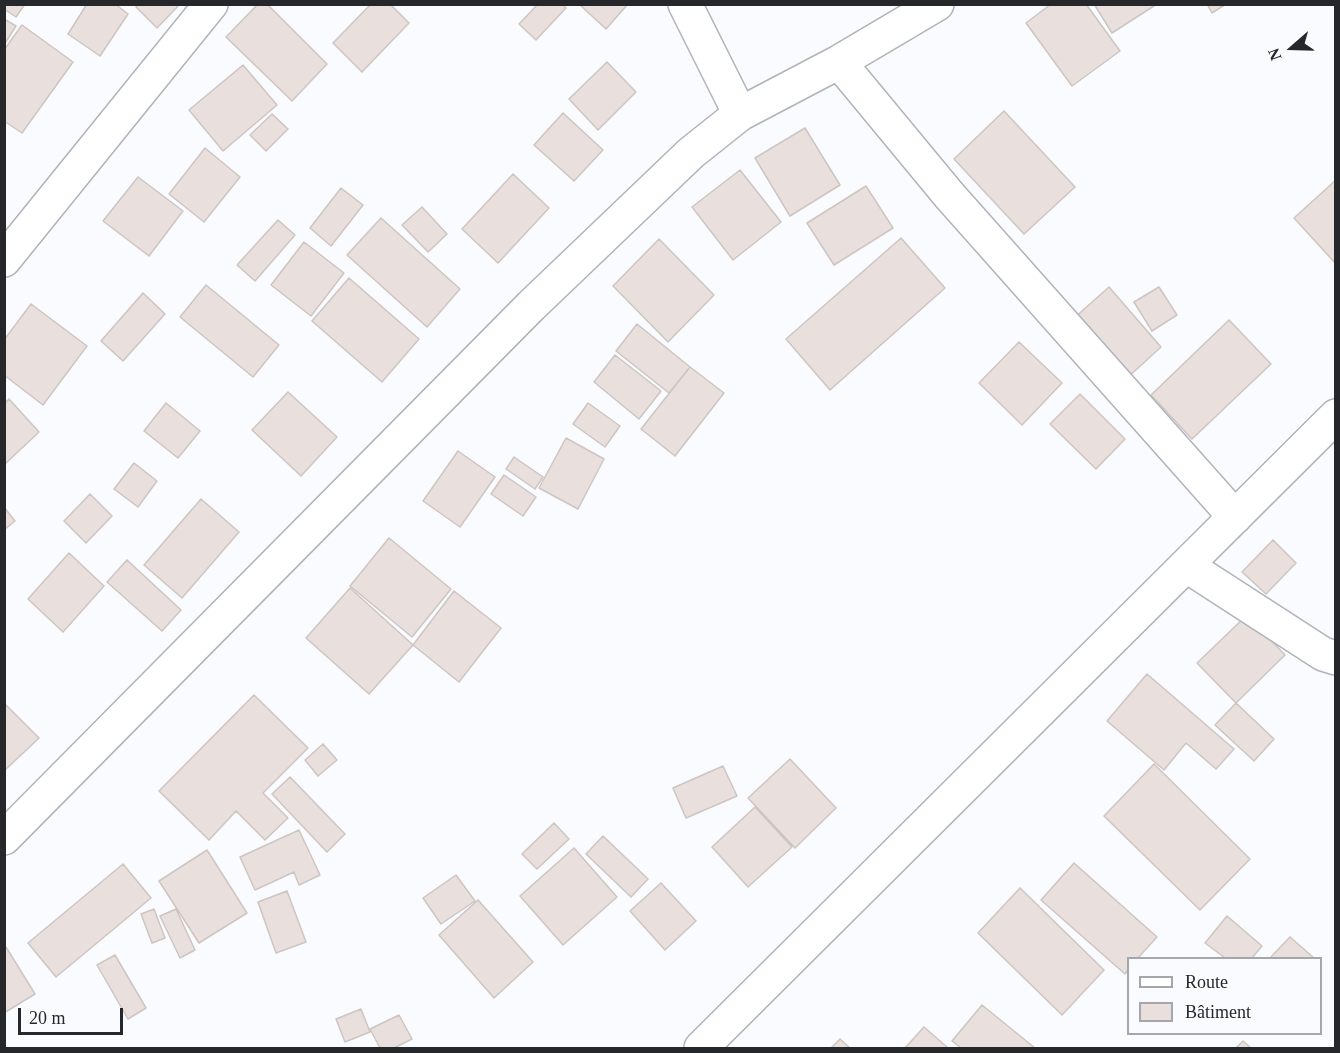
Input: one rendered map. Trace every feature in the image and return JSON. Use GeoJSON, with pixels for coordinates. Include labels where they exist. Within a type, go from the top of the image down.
{"type":"FeatureCollection","features":[{"type":"Feature","properties":{"kind":"street"},"geometry":{"type":"LineString","coordinates":[[4,260],[211,4]]}},
{"type":"Feature","properties":{"kind":"street"},"geometry":{"type":"LineString","coordinates":[[685,4],[740,114]]}},
{"type":"Feature","properties":{"kind":"street"},"geometry":{"type":"LineString","coordinates":[[4,838],[531,306],[691,153],[740,114],[839,62],[937,4]]}},
{"type":"Feature","properties":{"kind":"street"},"geometry":{"type":"LineString","coordinates":[[839,62],[948,195],[1235,518]]}},
{"type":"Feature","properties":{"kind":"street"},"geometry":{"type":"LineString","coordinates":[[701,1048],[1335,417]]}},
{"type":"Feature","properties":{"kind":"street"},"geometry":{"type":"LineString","coordinates":[[1187,566],[1323,654],[1335,658]]}},
{"type":"Feature","properties":{"kind":"building"},"geometry":{"type":"Polygon","coordinates":[[[4,4],[25,4],[16,17],[4,9],[4,4]]]}},
{"type":"Feature","properties":{"kind":"building"},"geometry":{"type":"Polygon","coordinates":[[[87,4],[115,4],[128,14],[100,56],[68,34],[87,4]]]}},
{"type":"Feature","properties":{"kind":"building"},"geometry":{"type":"Polygon","coordinates":[[[138,4],[180,4],[157,28],[136,7],[138,4]]]}},
{"type":"Feature","properties":{"kind":"building"},"geometry":{"type":"Polygon","coordinates":[[[258,4],[267,4],[327,64],[292,101],[226,37],[258,4]]]}},
{"type":"Feature","properties":{"kind":"building"},"geometry":{"type":"Polygon","coordinates":[[[371,4],[390,4],[409,23],[362,72],[333,43],[371,4]]]}},
{"type":"Feature","properties":{"kind":"building"},"geometry":{"type":"Polygon","coordinates":[[[538,4],[562,4],[566,8],[536,40],[519,24],[538,4]]]}},
{"type":"Feature","properties":{"kind":"building"},"geometry":{"type":"Polygon","coordinates":[[[579,4],[628,4],[606,29],[579,4]]]}},
{"type":"Feature","properties":{"kind":"building"},"geometry":{"type":"Polygon","coordinates":[[[1051,4],[1086,4],[1120,51],[1072,86],[1026,23],[1051,4]]]}},
{"type":"Feature","properties":{"kind":"building"},"geometry":{"type":"Polygon","coordinates":[[[1094,4],[1157,4],[1112,33],[1094,4]]]}},
{"type":"Feature","properties":{"kind":"building"},"geometry":{"type":"Polygon","coordinates":[[[1207,4],[1226,4],[1212,13],[1207,4]]]}},
{"type":"Feature","properties":{"kind":"building"},"geometry":{"type":"Polygon","coordinates":[[[4,19],[16,26],[4,45],[4,19]]]}},
{"type":"Feature","properties":{"kind":"building"},"geometry":{"type":"Polygon","coordinates":[[[22,25],[73,62],[22,133],[4,121],[4,50],[22,25]]]}},
{"type":"Feature","properties":{"kind":"building"},"geometry":{"type":"Polygon","coordinates":[[[607,62],[636,92],[598,130],[569,99],[607,62]]]}},
{"type":"Feature","properties":{"kind":"building"},"geometry":{"type":"Polygon","coordinates":[[[243,65],[277,105],[223,151],[189,110],[243,65]]]}},
{"type":"Feature","properties":{"kind":"building"},"geometry":{"type":"Polygon","coordinates":[[[1004,111],[1075,187],[1024,234],[954,159],[1004,111]]]}},
{"type":"Feature","properties":{"kind":"building"},"geometry":{"type":"Polygon","coordinates":[[[563,113],[603,150],[574,181],[534,145],[563,113]]]}},
{"type":"Feature","properties":{"kind":"building"},"geometry":{"type":"Polygon","coordinates":[[[272,114],[288,129],[266,151],[250,135],[272,114]]]}},
{"type":"Feature","properties":{"kind":"building"},"geometry":{"type":"Polygon","coordinates":[[[805,128],[840,185],[790,216],[755,158],[805,128]]]}},
{"type":"Feature","properties":{"kind":"building"},"geometry":{"type":"Polygon","coordinates":[[[205,148],[240,177],[204,222],[169,194],[205,148]]]}},
{"type":"Feature","properties":{"kind":"building"},"geometry":{"type":"Polygon","coordinates":[[[740,170],[781,222],[733,260],[692,207],[740,170]]]}},
{"type":"Feature","properties":{"kind":"building"},"geometry":{"type":"Polygon","coordinates":[[[513,174],[549,208],[498,263],[462,229],[513,174]]]}},
{"type":"Feature","properties":{"kind":"building"},"geometry":{"type":"Polygon","coordinates":[[[138,177],[183,211],[149,256],[103,221],[138,177]]]}},
{"type":"Feature","properties":{"kind":"building"},"geometry":{"type":"Polygon","coordinates":[[[1336,180],[1336,264],[1294,218],[1336,180]]]}},
{"type":"Feature","properties":{"kind":"building"},"geometry":{"type":"Polygon","coordinates":[[[866,186],[893,228],[834,265],[807,223],[866,186]]]}},
{"type":"Feature","properties":{"kind":"building"},"geometry":{"type":"Polygon","coordinates":[[[341,188],[363,205],[331,246],[310,228],[341,188]]]}},
{"type":"Feature","properties":{"kind":"building"},"geometry":{"type":"Polygon","coordinates":[[[422,207],[447,234],[428,252],[402,225],[422,207]]]}},
{"type":"Feature","properties":{"kind":"building"},"geometry":{"type":"Polygon","coordinates":[[[381,218],[460,289],[427,327],[347,255],[381,218]]]}},
{"type":"Feature","properties":{"kind":"building"},"geometry":{"type":"Polygon","coordinates":[[[278,220],[295,235],[255,281],[237,265],[278,220]]]}},
{"type":"Feature","properties":{"kind":"building"},"geometry":{"type":"Polygon","coordinates":[[[901,238],[945,288],[830,390],[786,339],[901,238]]]}},
{"type":"Feature","properties":{"kind":"building"},"geometry":{"type":"Polygon","coordinates":[[[659,239],[714,295],[668,342],[613,286],[659,239]]]}},
{"type":"Feature","properties":{"kind":"building"},"geometry":{"type":"Polygon","coordinates":[[[304,242],[344,273],[311,316],[271,285],[304,242]]]}},
{"type":"Feature","properties":{"kind":"building"},"geometry":{"type":"Polygon","coordinates":[[[349,278],[419,339],[382,382],[312,321],[349,278]]]}},
{"type":"Feature","properties":{"kind":"building"},"geometry":{"type":"Polygon","coordinates":[[[206,285],[279,345],[253,377],[180,317],[206,285]]]}},
{"type":"Feature","properties":{"kind":"building"},"geometry":{"type":"Polygon","coordinates":[[[1109,287],[1161,347],[1126,379],[1073,319],[1109,287]]]}},
{"type":"Feature","properties":{"kind":"building"},"geometry":{"type":"Polygon","coordinates":[[[1159,287],[1177,315],[1152,331],[1134,302],[1159,287]]]}},
{"type":"Feature","properties":{"kind":"building"},"geometry":{"type":"Polygon","coordinates":[[[143,293],[165,314],[123,361],[101,341],[143,293]]]}},
{"type":"Feature","properties":{"kind":"building"},"geometry":{"type":"Polygon","coordinates":[[[31,304],[87,346],[43,405],[4,375],[4,340],[31,304]]]}},
{"type":"Feature","properties":{"kind":"building"},"geometry":{"type":"Polygon","coordinates":[[[1229,320],[1271,364],[1192,439],[1151,395],[1229,320]]]}},
{"type":"Feature","properties":{"kind":"building"},"geometry":{"type":"Polygon","coordinates":[[[637,324],[690,367],[669,393],[616,351],[637,324]]]}},
{"type":"Feature","properties":{"kind":"building"},"geometry":{"type":"Polygon","coordinates":[[[1019,342],[1062,383],[1022,425],[979,383],[1019,342]]]}},
{"type":"Feature","properties":{"kind":"building"},"geometry":{"type":"Polygon","coordinates":[[[615,355],[661,391],[639,419],[594,382],[615,355]]]}},
{"type":"Feature","properties":{"kind":"building"},"geometry":{"type":"Polygon","coordinates":[[[690,367],[724,393],[675,456],[641,429],[690,367]]]}},
{"type":"Feature","properties":{"kind":"building"},"geometry":{"type":"Polygon","coordinates":[[[288,392],[337,437],[301,476],[252,430],[288,392]]]}},
{"type":"Feature","properties":{"kind":"building"},"geometry":{"type":"Polygon","coordinates":[[[1080,394],[1125,439],[1096,469],[1050,424],[1080,394]]]}},
{"type":"Feature","properties":{"kind":"building"},"geometry":{"type":"Polygon","coordinates":[[[9,399],[39,432],[5,464],[4,404],[9,399]]]}},
{"type":"Feature","properties":{"kind":"building"},"geometry":{"type":"Polygon","coordinates":[[[166,403],[200,431],[178,458],[144,431],[166,403]]]}},
{"type":"Feature","properties":{"kind":"building"},"geometry":{"type":"Polygon","coordinates":[[[588,403],[620,426],[605,447],[573,424],[588,403]]]}},
{"type":"Feature","properties":{"kind":"building"},"geometry":{"type":"Polygon","coordinates":[[[566,438],[604,459],[578,509],[539,488],[566,438]]]}},
{"type":"Feature","properties":{"kind":"building"},"geometry":{"type":"Polygon","coordinates":[[[458,451],[495,477],[460,527],[423,501],[458,451]]]}},
{"type":"Feature","properties":{"kind":"building"},"geometry":{"type":"Polygon","coordinates":[[[514,457],[543,477],[535,489],[506,469],[514,457]]]}},
{"type":"Feature","properties":{"kind":"building"},"geometry":{"type":"Polygon","coordinates":[[[134,463],[157,481],[138,507],[114,489],[134,463]]]}},
{"type":"Feature","properties":{"kind":"building"},"geometry":{"type":"Polygon","coordinates":[[[504,475],[536,497],[523,516],[491,494],[504,475]]]}},
{"type":"Feature","properties":{"kind":"building"},"geometry":{"type":"Polygon","coordinates":[[[90,494],[112,516],[86,543],[64,521],[90,494]]]}},
{"type":"Feature","properties":{"kind":"building"},"geometry":{"type":"Polygon","coordinates":[[[201,499],[239,532],[182,598],[144,565],[201,499]]]}},
{"type":"Feature","properties":{"kind":"building"},"geometry":{"type":"Polygon","coordinates":[[[4,507],[15,521],[4,530],[4,507]]]}},
{"type":"Feature","properties":{"kind":"building"},"geometry":{"type":"Polygon","coordinates":[[[389,538],[451,589],[412,637],[350,586],[389,538]]]}},
{"type":"Feature","properties":{"kind":"building"},"geometry":{"type":"Polygon","coordinates":[[[1273,540],[1296,563],[1266,594],[1242,572],[1273,540]]]}},
{"type":"Feature","properties":{"kind":"building"},"geometry":{"type":"Polygon","coordinates":[[[69,553],[104,586],[63,632],[28,599],[69,553]]]}},
{"type":"Feature","properties":{"kind":"building"},"geometry":{"type":"Polygon","coordinates":[[[127,560],[181,610],[162,631],[107,582],[127,560]]]}},
{"type":"Feature","properties":{"kind":"building"},"geometry":{"type":"Polygon","coordinates":[[[350,588],[413,645],[369,694],[306,638],[350,588]]]}},
{"type":"Feature","properties":{"kind":"building"},"geometry":{"type":"Polygon","coordinates":[[[454,591],[501,628],[459,682],[413,645],[454,591]]]}},
{"type":"Feature","properties":{"kind":"building"},"geometry":{"type":"Polygon","coordinates":[[[1247,615],[1285,655],[1236,703],[1197,663],[1247,615]]]}},
{"type":"Feature","properties":{"kind":"building"},"geometry":{"type":"Polygon","coordinates":[[[1147,674],[1234,749],[1216,769],[1186,743],[1164,770],[1107,721],[1147,674]]]}},
{"type":"Feature","properties":{"kind":"building"},"geometry":{"type":"Polygon","coordinates":[[[254,695],[308,748],[263,793],[288,818],[265,840],[236,811],[209,840],[159,791],[254,695]]]}},
{"type":"Feature","properties":{"kind":"building"},"geometry":{"type":"Polygon","coordinates":[[[4,703],[39,738],[4,771],[4,703]]]}},
{"type":"Feature","properties":{"kind":"building"},"geometry":{"type":"Polygon","coordinates":[[[1236,703],[1274,739],[1254,761],[1215,725],[1236,703]]]}},
{"type":"Feature","properties":{"kind":"building"},"geometry":{"type":"Polygon","coordinates":[[[323,744],[337,760],[318,776],[305,760],[323,744]]]}},
{"type":"Feature","properties":{"kind":"building"},"geometry":{"type":"Polygon","coordinates":[[[790,759],[836,808],[795,848],[748,798],[790,759]]]}},
{"type":"Feature","properties":{"kind":"building"},"geometry":{"type":"Polygon","coordinates":[[[1154,764],[1250,859],[1200,910],[1104,816],[1154,764]]]}},
{"type":"Feature","properties":{"kind":"building"},"geometry":{"type":"Polygon","coordinates":[[[723,766],[737,796],[686,818],[673,788],[723,766]]]}},
{"type":"Feature","properties":{"kind":"building"},"geometry":{"type":"Polygon","coordinates":[[[290,777],[345,834],[327,852],[272,794],[290,777]]]}},
{"type":"Feature","properties":{"kind":"building"},"geometry":{"type":"Polygon","coordinates":[[[755,807],[792,847],[748,887],[712,847],[755,807]]]}},
{"type":"Feature","properties":{"kind":"building"},"geometry":{"type":"Polygon","coordinates":[[[554,823],[569,839],[537,869],[522,854],[554,823]]]}},
{"type":"Feature","properties":{"kind":"building"},"geometry":{"type":"Polygon","coordinates":[[[299,830],[320,875],[299,885],[294,872],[255,890],[240,857],[299,830]]]}},
{"type":"Feature","properties":{"kind":"building"},"geometry":{"type":"Polygon","coordinates":[[[603,836],[648,879],[631,897],[586,854],[603,836]]]}},
{"type":"Feature","properties":{"kind":"building"},"geometry":{"type":"Polygon","coordinates":[[[574,848],[617,897],[563,945],[520,896],[574,848]]]}},
{"type":"Feature","properties":{"kind":"building"},"geometry":{"type":"Polygon","coordinates":[[[207,850],[247,913],[199,943],[159,881],[207,850]]]}},
{"type":"Feature","properties":{"kind":"building"},"geometry":{"type":"Polygon","coordinates":[[[1074,863],[1157,937],[1139,957],[1127,957],[1125,974],[1041,900],[1074,863]]]}},
{"type":"Feature","properties":{"kind":"building"},"geometry":{"type":"Polygon","coordinates":[[[123,864],[151,898],[56,977],[28,943],[123,864]]]}},
{"type":"Feature","properties":{"kind":"building"},"geometry":{"type":"Polygon","coordinates":[[[456,875],[475,901],[441,924],[423,898],[456,875]]]}},
{"type":"Feature","properties":{"kind":"building"},"geometry":{"type":"Polygon","coordinates":[[[661,883],[696,921],[665,950],[630,911],[661,883]]]}},
{"type":"Feature","properties":{"kind":"building"},"geometry":{"type":"Polygon","coordinates":[[[1020,888],[1104,970],[1062,1015],[978,933],[1020,888]]]}},
{"type":"Feature","properties":{"kind":"building"},"geometry":{"type":"Polygon","coordinates":[[[287,891],[306,942],[276,953],[258,902],[287,891]]]}},
{"type":"Feature","properties":{"kind":"building"},"geometry":{"type":"Polygon","coordinates":[[[478,900],[533,962],[494,998],[439,935],[478,900]]]}},
{"type":"Feature","properties":{"kind":"building"},"geometry":{"type":"Polygon","coordinates":[[[154,909],[165,938],[152,943],[141,914],[154,909]]]}},
{"type":"Feature","properties":{"kind":"building"},"geometry":{"type":"Polygon","coordinates":[[[176,909],[195,950],[180,958],[160,916],[176,909]]]}},
{"type":"Feature","properties":{"kind":"building"},"geometry":{"type":"Polygon","coordinates":[[[1227,916],[1262,946],[1253,957],[1224,957],[1205,943],[1227,916]]]}},
{"type":"Feature","properties":{"kind":"building"},"geometry":{"type":"Polygon","coordinates":[[[1290,937],[1313,957],[1271,957],[1290,937]]]}},
{"type":"Feature","properties":{"kind":"building"},"geometry":{"type":"Polygon","coordinates":[[[6,947],[35,994],[4,1013],[4,948],[6,947]]]}},
{"type":"Feature","properties":{"kind":"building"},"geometry":{"type":"Polygon","coordinates":[[[115,955],[146,1008],[128,1019],[97,965],[115,955]]]}},
{"type":"Feature","properties":{"kind":"building"},"geometry":{"type":"Polygon","coordinates":[[[982,1005],[1035,1048],[961,1048],[952,1041],[982,1005]]]}},
{"type":"Feature","properties":{"kind":"building"},"geometry":{"type":"Polygon","coordinates":[[[361,1009],[370,1032],[345,1042],[336,1019],[361,1009]]]}},
{"type":"Feature","properties":{"kind":"building"},"geometry":{"type":"Polygon","coordinates":[[[399,1015],[412,1039],[394,1048],[380,1048],[370,1029],[399,1015]]]}},
{"type":"Feature","properties":{"kind":"building"},"geometry":{"type":"Polygon","coordinates":[[[924,1027],[948,1048],[905,1048],[924,1027]]]}},
{"type":"Feature","properties":{"kind":"building"},"geometry":{"type":"Polygon","coordinates":[[[840,1039],[850,1048],[831,1048],[840,1039]]]}},
{"type":"Feature","properties":{"kind":"building"},"geometry":{"type":"Polygon","coordinates":[[[1243,1041],[1251,1048],[1236,1048],[1243,1041]]]}}]}
